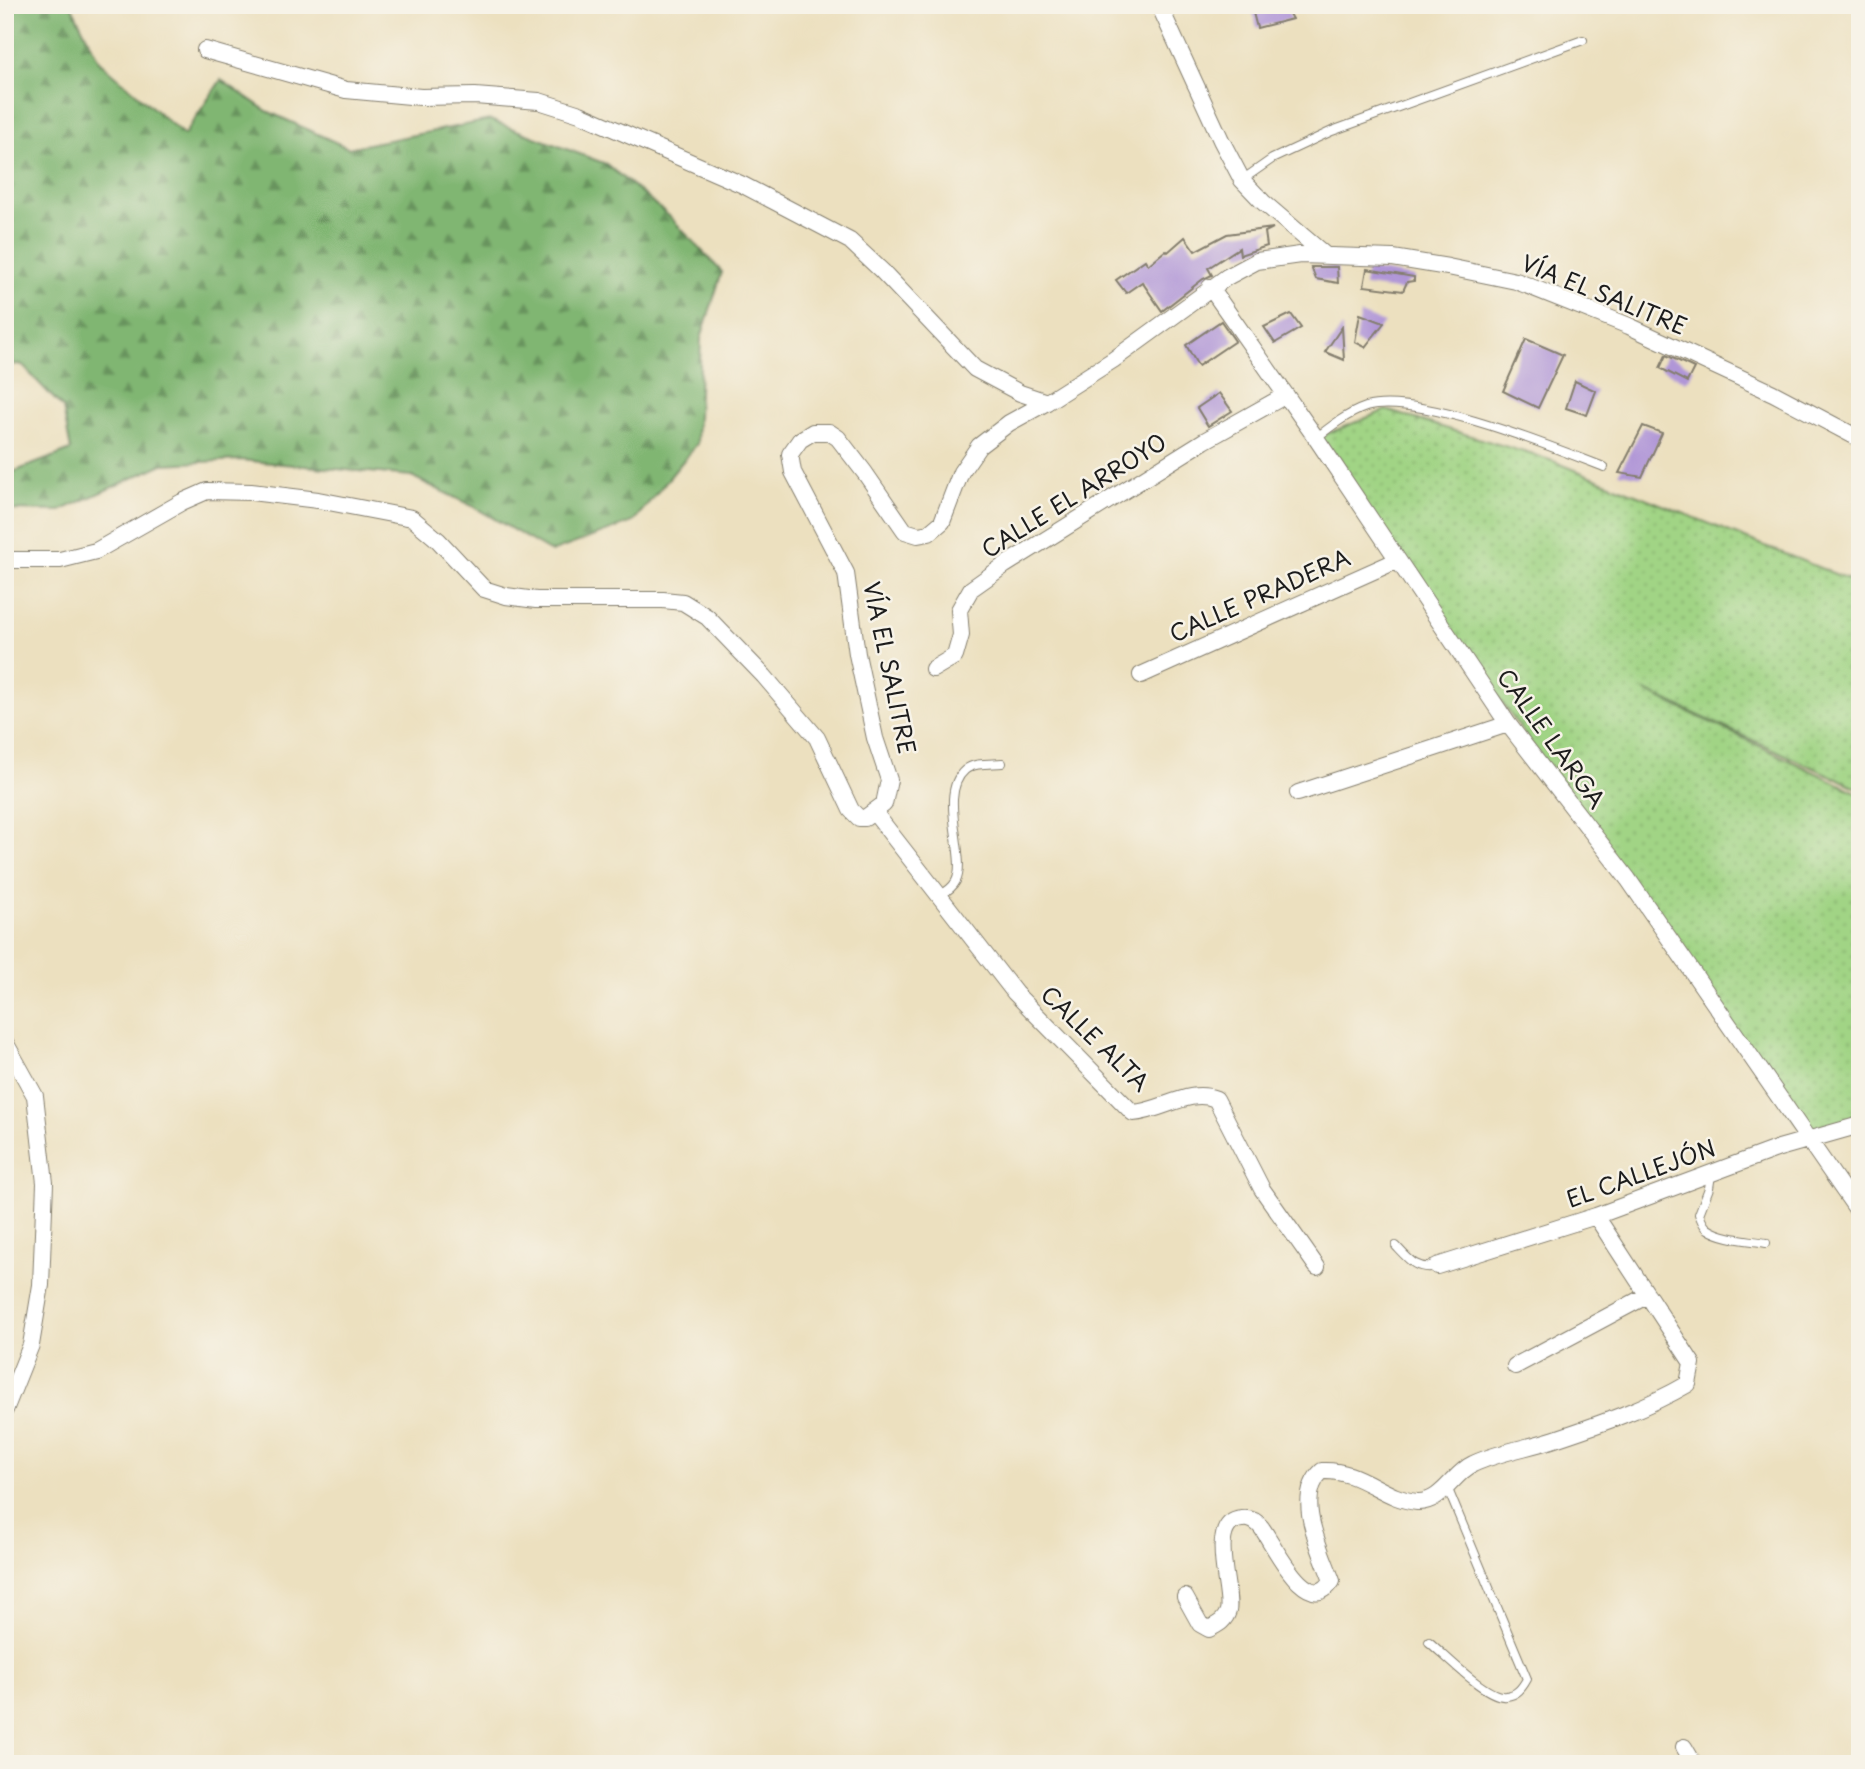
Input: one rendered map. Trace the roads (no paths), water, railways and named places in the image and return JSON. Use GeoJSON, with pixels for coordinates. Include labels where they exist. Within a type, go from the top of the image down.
{"type":"FeatureCollection","features":[{"type":"Feature","properties":{"kind":"street"},"geometry":{"type":"LineString","coordinates":[[1159,5],[1242,180],[1263,202],[1325,255]]}},
{"type":"Feature","properties":{"kind":"street"},"geometry":{"type":"LineString","coordinates":[[205,50],[346,90],[421,97],[475,96],[539,101],[580,114],[743,185],[850,242],[882,271],[975,369],[1020,393],[1047,402]]}},
{"type":"Feature","properties":{"kind":"street","name":"VÍA EL SALITRE"},"geometry":{"type":"LineString","coordinates":[[874,812],[884,804],[889,780],[875,738],[857,654],[846,573],[793,472],[790,454],[800,440],[813,432],[829,432],[838,438],[865,473],[905,531],[918,535],[929,533],[942,522],[961,472],[979,446],[1009,423],[1113,360],[1210,288],[1257,261],[1300,255],[1393,258],[1516,281],[1640,331],[1773,393],[1860,439]]}},
{"type":"Feature","properties":{"kind":"street","name":"CALLE LARGA"},"geometry":{"type":"LineString","coordinates":[[1210,288],[1316,438],[1508,724],[1628,880],[1860,1214]]}},
{"type":"Feature","properties":{"kind":"street","name":"CALLE EL ARROYO"},"geometry":{"type":"LineString","coordinates":[[933,669],[955,656],[961,635],[959,610],[971,589],[1204,441],[1286,395]]}},
{"type":"Feature","properties":{"kind":"street"},"geometry":{"type":"LineString","coordinates":[[5,559],[61,560],[96,551],[182,502],[207,491],[251,492],[318,500],[412,518],[438,540],[484,589],[506,596],[536,600],[683,602],[707,617],[764,676],[817,738],[851,810],[859,818],[865,818],[874,812]]}},
{"type":"Feature","properties":{"kind":"street","name":"CALLE PRADERA"},"geometry":{"type":"LineString","coordinates":[[1141,675],[1398,560]]}},
{"type":"Feature","properties":{"kind":"street"},"geometry":{"type":"LineString","coordinates":[[1298,793],[1508,724]]}},
{"type":"Feature","properties":{"kind":"street","name":"CALLE ALTA"},"geometry":{"type":"LineString","coordinates":[[874,812],[1015,993],[1133,1113],[1149,1112],[1196,1095],[1205,1094],[1216,1099],[1262,1189],[1317,1267]]}},
{"type":"Feature","properties":{"kind":"street"},"geometry":{"type":"LineString","coordinates":[[5,1042],[35,1096],[45,1182],[41,1285],[31,1345],[5,1410]]}},
{"type":"Feature","properties":{"kind":"street","name":"EL CALLEJÓN"},"geometry":{"type":"LineString","coordinates":[[1437,1266],[1596,1216],[1779,1148],[1860,1125]]}},
{"type":"Feature","properties":{"kind":"street"},"geometry":{"type":"LineString","coordinates":[[1185,1597],[1200,1624],[1209,1629],[1223,1621],[1229,1608],[1222,1547],[1229,1527],[1237,1519],[1249,1519],[1260,1525],[1292,1575],[1310,1591],[1318,1592],[1328,1587],[1332,1581],[1312,1529],[1309,1492],[1315,1478],[1322,1471],[1336,1470],[1359,1477],[1389,1493],[1418,1502],[1431,1499],[1447,1488],[1457,1474],[1473,1464],[1555,1439],[1663,1399],[1688,1384],[1692,1363],[1596,1216]]}},
{"type":"Feature","properties":{"kind":"street"},"geometry":{"type":"LineString","coordinates":[[1515,1366],[1648,1295]]}},
{"type":"Feature","properties":{"kind":"street"},"geometry":{"type":"LineString","coordinates":[[1684,1747],[1694,1764]]}},
{"type":"Feature","properties":{"kind":"lane"},"geometry":{"type":"LineString","coordinates":[[1242,180],[1272,159],[1332,131],[1583,40]]}},
{"type":"Feature","properties":{"kind":"lane"},"geometry":{"type":"LineString","coordinates":[[1316,438],[1366,407],[1386,405],[1428,409],[1522,436],[1604,467]]}},
{"type":"Feature","properties":{"kind":"lane"},"geometry":{"type":"LineString","coordinates":[[940,895],[956,882],[959,870],[953,804],[956,783],[965,769],[1002,763]]}},
{"type":"Feature","properties":{"kind":"lane"},"geometry":{"type":"LineString","coordinates":[[1712,1175],[1699,1214],[1703,1223],[1708,1229],[1721,1234],[1766,1243]]}},
{"type":"Feature","properties":{"kind":"lane"},"geometry":{"type":"LineString","coordinates":[[1396,1246],[1413,1264],[1422,1268],[1437,1266]]}},
{"type":"Feature","properties":{"kind":"lane"},"geometry":{"type":"LineString","coordinates":[[1429,1642],[1490,1692],[1504,1697],[1514,1694],[1522,1689],[1527,1679],[1447,1488]]}}]}
